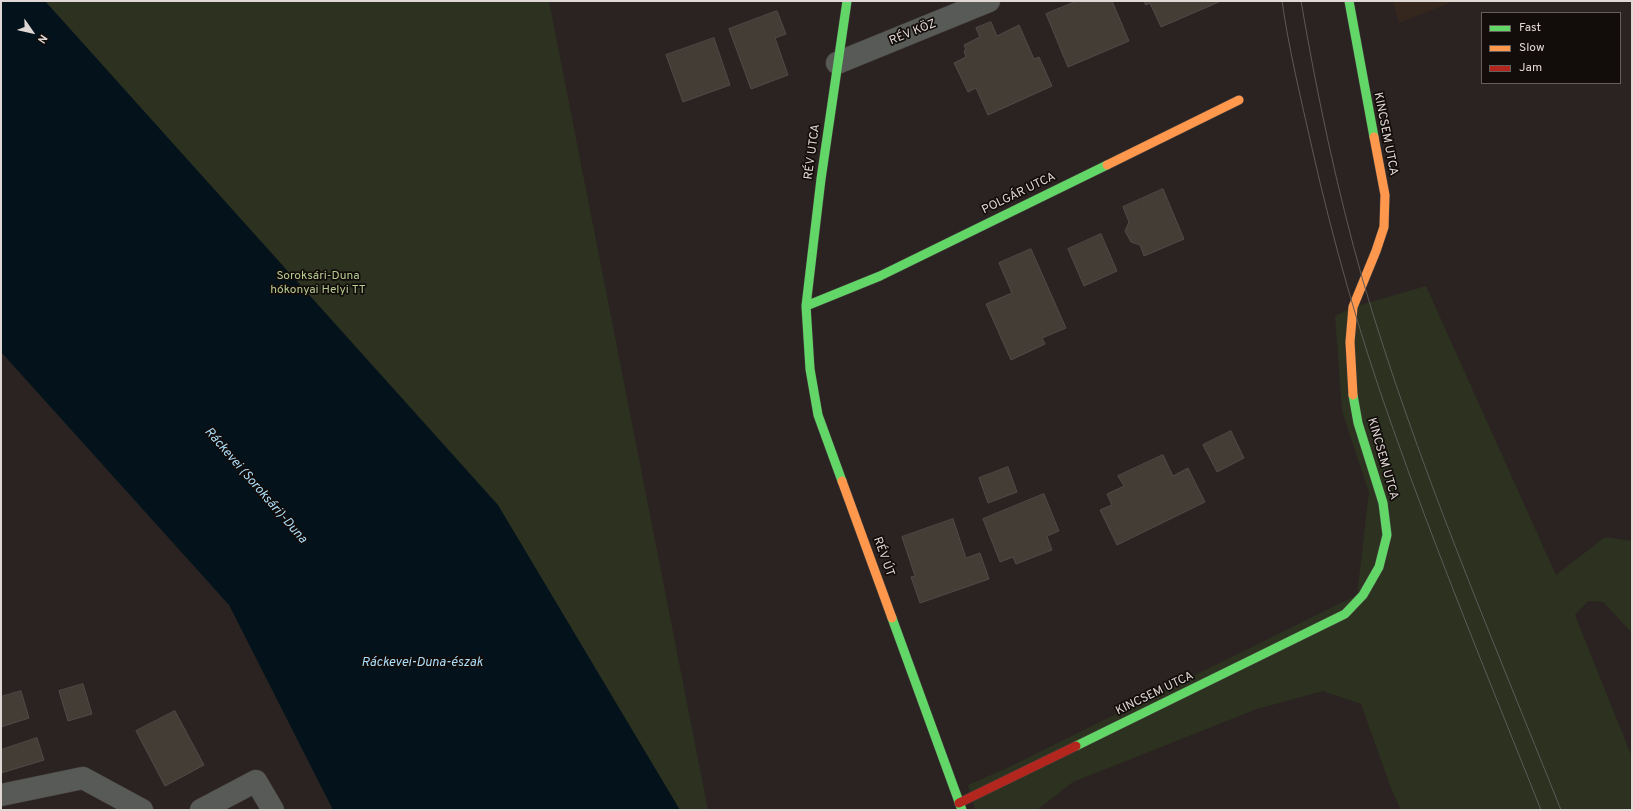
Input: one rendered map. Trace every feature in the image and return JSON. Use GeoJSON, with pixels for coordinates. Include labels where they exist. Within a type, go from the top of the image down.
{"type":"FeatureCollection","features":[{"type":"Feature","properties":{"kind":"street","name":"RÉV UTCA"},"geometry":{"type":"LineString","coordinates":[[806,306],[821,179],[847,1]]}},
{"type":"Feature","properties":{"kind":"street","name":"RÉV KÖZ"},"geometry":{"type":"LineString","coordinates":[[837,63],[989,1]]}},
{"type":"Feature","properties":{"kind":"street","name":"KINCSEM UTCA"},"geometry":{"type":"LineString","coordinates":[[960,806],[1345,614],[1363,595],[1379,567],[1387,534],[1383,503],[1358,423],[1352,386],[1350,342],[1353,307],[1376,251],[1384,227],[1385,195],[1349,1]]}},
{"type":"Feature","properties":{"kind":"street","name":"POLGÁR UTCA"},"geometry":{"type":"LineString","coordinates":[[806,306],[880,276],[1239,100]]}},
{"type":"Feature","properties":{"kind":"street","name":"RÉV ÚT"},"geometry":{"type":"LineString","coordinates":[[806,306],[810,369],[818,415],[960,806]]}},
{"type":"Feature","properties":{"kind":"street"},"geometry":{"type":"LineString","coordinates":[[1,795],[83,778],[142,810]]}},
{"type":"Feature","properties":{"kind":"street"},"geometry":{"type":"LineString","coordinates":[[202,810],[256,781],[274,810]]}},
{"type":"Feature","properties":{"kind":"shaded area"},"geometry":{"type":"Polygon","coordinates":[[[1393,1],[1455,1],[1399,23],[1393,1]]]}},
{"type":"Feature","properties":{"kind":"green space","name":"Soroksári-Duna hókonyai Helyi TT"},"geometry":{"type":"Polygon","coordinates":[[[1,1],[549,1],[708,810],[333,810],[229,605],[1,352],[1,1]]]}},
{"type":"Feature","properties":{"kind":"green space"},"geometry":{"type":"Polygon","coordinates":[[[1426,286],[1556,575],[1605,537],[1632,541],[1632,633],[1603,602],[1588,601],[1575,615],[1632,757],[1632,810],[1401,810],[1392,791],[1361,704],[1323,691],[1257,709],[1073,782],[1037,810],[975,810],[968,785],[1005,769],[1357,595],[1369,492],[1342,411],[1335,316],[1353,307],[1426,286]]]}},
{"type":"Feature","properties":{"kind":"water","name":"Ráckevei-Duna-észak"},"geometry":{"type":"Polygon","coordinates":[[[1,1],[45,1],[498,505],[680,810],[333,810],[229,605],[1,352],[1,1]]]}},
{"type":"Feature","properties":{"kind":"building"},"geometry":{"type":"Polygon","coordinates":[[[1077,1],[1112,1],[1129,41],[1068,67],[1046,14],[1077,1]]]}},
{"type":"Feature","properties":{"kind":"building"},"geometry":{"type":"Polygon","coordinates":[[[1144,1],[1221,1],[1161,27],[1150,3],[1146,5],[1144,1]]]}},
{"type":"Feature","properties":{"kind":"building"},"geometry":{"type":"Polygon","coordinates":[[[777,11],[786,34],[775,38],[788,75],[751,89],[729,29],[777,11]]]}},
{"type":"Feature","properties":{"kind":"building"},"geometry":{"type":"Polygon","coordinates":[[[991,22],[997,36],[1019,25],[1034,59],[1039,57],[1052,86],[988,115],[976,88],[968,92],[954,63],[966,57],[964,45],[980,37],[976,28],[991,22]]]}},
{"type":"Feature","properties":{"kind":"building"},"geometry":{"type":"Polygon","coordinates":[[[714,38],[730,85],[683,102],[666,55],[714,38]]]}},
{"type":"Feature","properties":{"kind":"building"},"geometry":{"type":"Polygon","coordinates":[[[1163,189],[1184,239],[1144,256],[1140,245],[1131,242],[1125,231],[1129,222],[1123,207],[1163,189]]]}},
{"type":"Feature","properties":{"kind":"building"},"geometry":{"type":"Polygon","coordinates":[[[1101,234],[1117,271],[1084,286],[1068,249],[1101,234]]]}},
{"type":"Feature","properties":{"kind":"building"},"geometry":{"type":"Polygon","coordinates":[[[1031,249],[1066,328],[1042,338],[1045,344],[1011,360],[986,304],[1012,293],[999,263],[1031,249]]]}},
{"type":"Feature","properties":{"kind":"building"},"geometry":{"type":"Polygon","coordinates":[[[1231,431],[1244,458],[1217,472],[1203,445],[1231,431]]]}},
{"type":"Feature","properties":{"kind":"building"},"geometry":{"type":"Polygon","coordinates":[[[1163,455],[1173,476],[1188,468],[1205,502],[1117,545],[1100,510],[1112,505],[1107,494],[1124,486],[1118,476],[1163,455]]]}},
{"type":"Feature","properties":{"kind":"building"},"geometry":{"type":"Polygon","coordinates":[[[1008,467],[1017,492],[988,503],[979,478],[1008,467]]]}},
{"type":"Feature","properties":{"kind":"building"},"geometry":{"type":"Polygon","coordinates":[[[1044,494],[1059,531],[1047,536],[1052,550],[1016,564],[1013,557],[1000,562],[983,519],[1044,494]]]}},
{"type":"Feature","properties":{"kind":"building"},"geometry":{"type":"Polygon","coordinates":[[[953,519],[966,558],[980,553],[989,579],[920,603],[911,577],[915,576],[902,537],[953,519]]]}},
{"type":"Feature","properties":{"kind":"building"},"geometry":{"type":"Polygon","coordinates":[[[83,684],[92,714],[68,721],[59,691],[83,684]]]}},
{"type":"Feature","properties":{"kind":"building"},"geometry":{"type":"Polygon","coordinates":[[[21,691],[29,718],[1,727],[1,697],[21,691]]]}},
{"type":"Feature","properties":{"kind":"building"},"geometry":{"type":"Polygon","coordinates":[[[175,711],[204,765],[165,786],[136,731],[175,711]]]}},
{"type":"Feature","properties":{"kind":"building"},"geometry":{"type":"Polygon","coordinates":[[[37,738],[44,760],[1,773],[1,750],[37,738]]]}},
{"type":"Feature","properties":{"kind":"tram line"},"geometry":{"type":"LineString","coordinates":[[1282,1],[1288,38],[1320,183],[1347,287],[1368,355],[1427,521],[1541,810]]}},
{"type":"Feature","properties":{"kind":"tram line"},"geometry":{"type":"LineString","coordinates":[[1301,1],[1336,177],[1363,281],[1384,348],[1430,481],[1561,810]]}},
{"type":"Feature","properties":{"kind":"traffic: fast"},"geometry":{"type":"LineString","coordinates":[[842,481],[818,415],[810,369],[806,306],[821,179],[847,1]]}},
{"type":"Feature","properties":{"kind":"traffic: fast"},"geometry":{"type":"LineString","coordinates":[[1349,1],[1374,137]]}},
{"type":"Feature","properties":{"kind":"traffic: fast"},"geometry":{"type":"LineString","coordinates":[[806,306],[880,276],[1107,165]]}},
{"type":"Feature","properties":{"kind":"traffic: fast"},"geometry":{"type":"LineString","coordinates":[[1076,746],[1345,614],[1363,595],[1379,567],[1387,535],[1383,503],[1358,423],[1353,395]]}},
{"type":"Feature","properties":{"kind":"traffic: fast"},"geometry":{"type":"LineString","coordinates":[[892,618],[962,810]]}},
{"type":"Feature","properties":{"kind":"traffic: slow"},"geometry":{"type":"LineString","coordinates":[[1107,165],[1239,100]]}},
{"type":"Feature","properties":{"kind":"traffic: slow"},"geometry":{"type":"LineString","coordinates":[[1353,395],[1350,342],[1353,307],[1376,251],[1384,227],[1385,195],[1374,137]]}},
{"type":"Feature","properties":{"kind":"traffic: slow"},"geometry":{"type":"LineString","coordinates":[[842,481],[892,618]]}},
{"type":"Feature","properties":{"kind":"traffic: jam"},"geometry":{"type":"LineString","coordinates":[[959,803],[1076,746]]}},
{"type":"Feature","properties":{"kind":"water label","name":"Ráckevei (Soroksári)-Duna"},"geometry":{"type":"Point","coordinates":[255,486]}}]}
